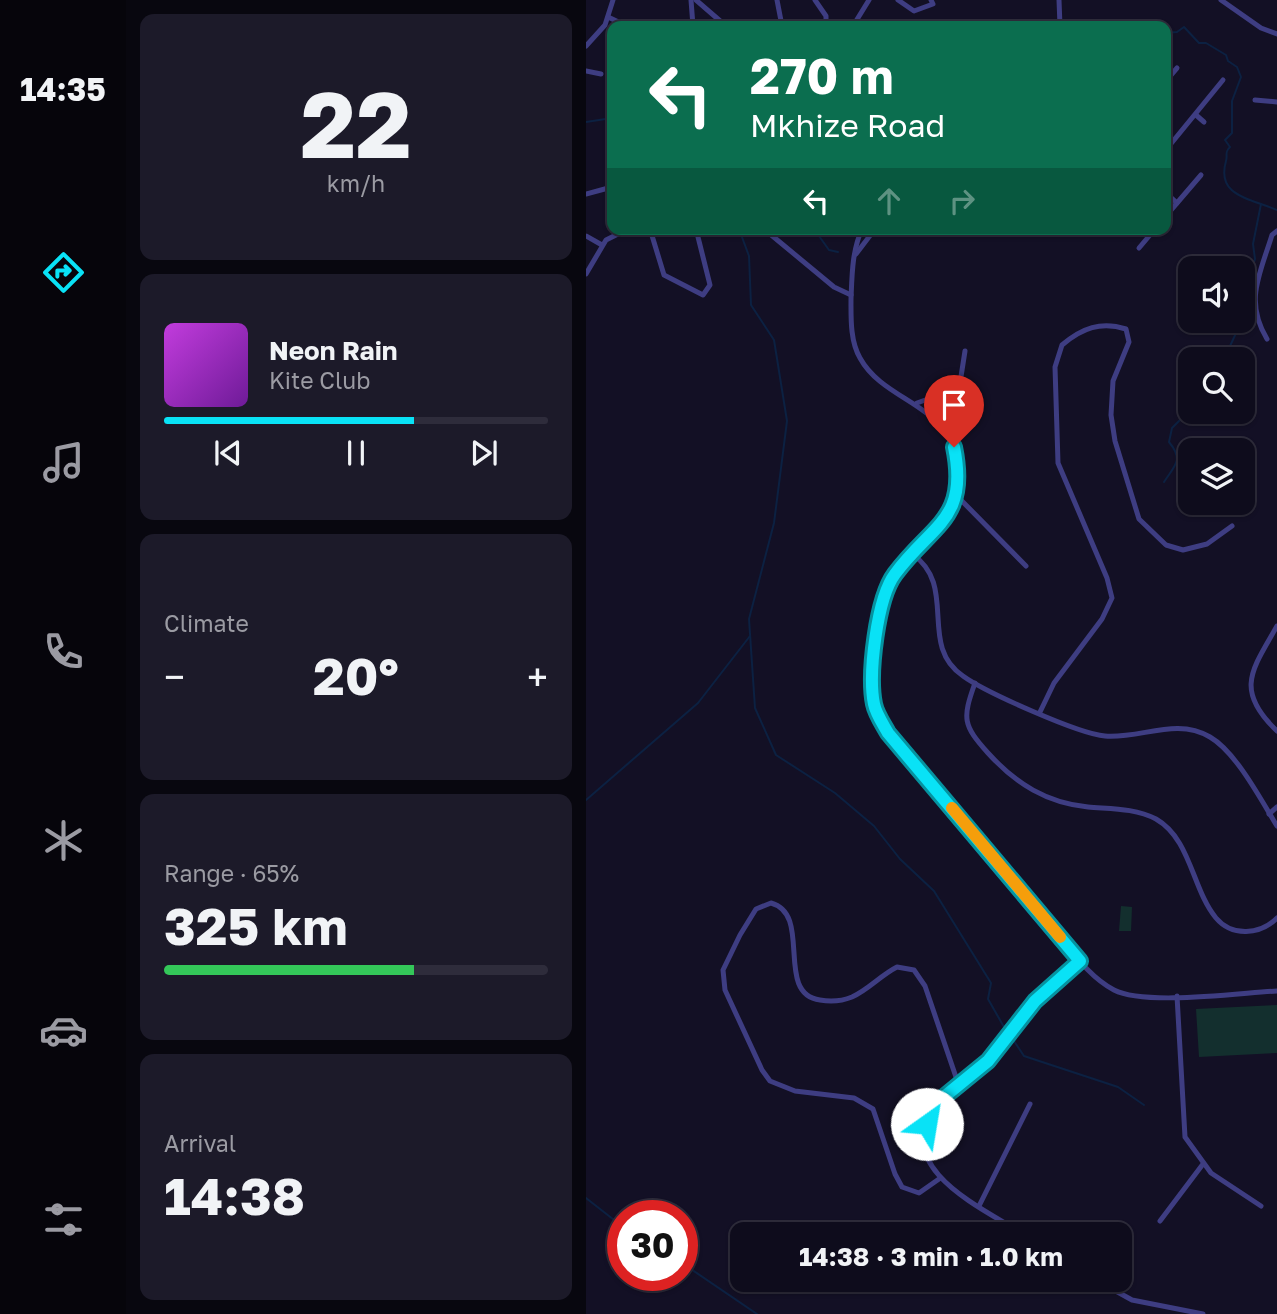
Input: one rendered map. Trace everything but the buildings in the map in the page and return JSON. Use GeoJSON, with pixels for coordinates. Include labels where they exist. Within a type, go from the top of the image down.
{"type":"FeatureCollection","features":[{"type":"Feature","properties":{"kind":"street"},"geometry":{"type":"LineString","coordinates":[[587,47],[608,18],[613,0]]}},
{"type":"Feature","properties":{"kind":"street"},"geometry":{"type":"LineString","coordinates":[[693,0],[693,21]]}},
{"type":"Feature","properties":{"kind":"street"},"geometry":{"type":"LineString","coordinates":[[693,0],[720,21]]}},
{"type":"Feature","properties":{"kind":"street"},"geometry":{"type":"LineString","coordinates":[[777,0],[781,21]]}},
{"type":"Feature","properties":{"kind":"street"},"geometry":{"type":"LineString","coordinates":[[815,0],[826,16],[826,21]]}},
{"type":"Feature","properties":{"kind":"street"},"geometry":{"type":"LineString","coordinates":[[856,21],[870,0]]}},
{"type":"Feature","properties":{"kind":"street"},"geometry":{"type":"LineString","coordinates":[[898,0],[914,11],[932,4],[931,0]]}},
{"type":"Feature","properties":{"kind":"street"},"geometry":{"type":"LineString","coordinates":[[1059,0],[1060,21]]}},
{"type":"Feature","properties":{"kind":"street"},"geometry":{"type":"LineString","coordinates":[[1221,0],[1262,28],[1277,34]]}},
{"type":"Feature","properties":{"kind":"street"},"geometry":{"type":"LineString","coordinates":[[608,18],[615,21]]}},
{"type":"Feature","properties":{"kind":"street"},"geometry":{"type":"LineString","coordinates":[[1171,74],[1177,68]]}},
{"type":"Feature","properties":{"kind":"street"},"geometry":{"type":"LineString","coordinates":[[586,71],[601,74]]}},
{"type":"Feature","properties":{"kind":"street"},"geometry":{"type":"LineString","coordinates":[[1171,144],[1223,80]]}},
{"type":"Feature","properties":{"kind":"street"},"geometry":{"type":"LineString","coordinates":[[1255,100],[1277,102]]}},
{"type":"Feature","properties":{"kind":"street"},"geometry":{"type":"LineString","coordinates":[[1196,115],[1204,122]]}},
{"type":"Feature","properties":{"kind":"street"},"geometry":{"type":"LineString","coordinates":[[1171,210],[1201,175]]}},
{"type":"Feature","properties":{"kind":"street"},"geometry":{"type":"LineString","coordinates":[[586,194],[607,188]]}},
{"type":"Feature","properties":{"kind":"street"},"geometry":{"type":"LineString","coordinates":[[1171,198],[1177,203]]}},
{"type":"Feature","properties":{"kind":"street"},"geometry":{"type":"LineString","coordinates":[[1267,339],[1255,313],[1254,296],[1268,244],[1277,231]]}},
{"type":"Feature","properties":{"kind":"street"},"geometry":{"type":"LineString","coordinates":[[586,274],[602,245],[614,235]]}},
{"type":"Feature","properties":{"kind":"street"},"geometry":{"type":"LineString","coordinates":[[652,235],[664,275],[703,295],[710,285],[698,235]]}},
{"type":"Feature","properties":{"kind":"street"},"geometry":{"type":"LineString","coordinates":[[771,235],[834,288],[851,295]]}},
{"type":"Feature","properties":{"kind":"street"},"geometry":{"type":"LineString","coordinates":[[860,235],[854,258],[851,295],[852,329],[860,357],[877,379],[936,419],[954,447],[958,477],[956,496],[942,523],[891,580],[881,607],[872,678],[874,707],[888,733],[1080,961],[1116,992],[1150,997],[1277,991]]}},
{"type":"Feature","properties":{"kind":"street"},"geometry":{"type":"LineString","coordinates":[[854,258],[871,235]]}},
{"type":"Feature","properties":{"kind":"street"},"geometry":{"type":"LineString","coordinates":[[1138,248],[1150,235]]}},
{"type":"Feature","properties":{"kind":"street"},"geometry":{"type":"LineString","coordinates":[[586,236],[602,245]]}},
{"type":"Feature","properties":{"kind":"street"},"geometry":{"type":"LineString","coordinates":[[1040,712],[1064,667],[1102,619],[1112,598],[1107,578],[1061,474],[1056,450],[1056,360],[1062,345],[1090,328],[1112,324],[1126,328],[1129,342],[1113,381],[1111,415],[1125,479],[1139,519],[1166,545],[1183,550],[1207,544],[1232,526]]}},
{"type":"Feature","properties":{"kind":"street"},"geometry":{"type":"LineString","coordinates":[[916,404],[950,391],[960,383],[965,351]]}},
{"type":"Feature","properties":{"kind":"street"},"geometry":{"type":"LineString","coordinates":[[956,496],[1026,566]]}},
{"type":"Feature","properties":{"kind":"street"},"geometry":{"type":"LineString","coordinates":[[912,554],[927,566],[935,580],[938,636],[946,658],[960,674],[1096,735],[1117,736],[1172,728],[1202,733],[1227,753],[1277,826]]}},
{"type":"Feature","properties":{"kind":"street"},"geometry":{"type":"LineString","coordinates":[[1277,626],[1252,670],[1249,686],[1261,715],[1277,731]]}},
{"type":"Feature","properties":{"kind":"street"},"geometry":{"type":"LineString","coordinates":[[975,683],[966,712],[968,729],[1015,779],[1058,802],[1132,811],[1154,818],[1169,830],[1182,848],[1219,921],[1235,930],[1251,932],[1265,928],[1277,918]]}},
{"type":"Feature","properties":{"kind":"street"},"geometry":{"type":"LineString","coordinates":[[1269,814],[1277,807]]}},
{"type":"Feature","properties":{"kind":"street"},"geometry":{"type":"LineString","coordinates":[[939,1179],[919,1193],[902,1187],[895,1174],[878,1119],[864,1102],[843,1095],[784,1088],[765,1076],[722,983],[727,959],[753,913],[762,905],[771,904],[785,911],[790,922],[798,982],[803,992],[811,998],[841,1000],[859,993],[897,967],[914,970],[925,986],[958,1083]]}},
{"type":"Feature","properties":{"kind":"street"},"geometry":{"type":"LineString","coordinates":[[1004,1222],[939,1179],[925,1148],[927,1123],[934,1107],[958,1083],[988,1061],[1035,1001],[1080,961]]}},
{"type":"Feature","properties":{"kind":"street"},"geometry":{"type":"LineString","coordinates":[[1177,996],[1183,1133],[1203,1164],[1218,1178],[1261,1206]]}},
{"type":"Feature","properties":{"kind":"street"},"geometry":{"type":"LineString","coordinates":[[979,1206],[1030,1104]]}},
{"type":"Feature","properties":{"kind":"street"},"geometry":{"type":"LineString","coordinates":[[1160,1221],[1203,1164]]}},
{"type":"Feature","properties":{"kind":"street"},"geometry":{"type":"LineString","coordinates":[[1118,1292],[1132,1300],[1203,1314]]}},
{"type":"Feature","properties":{"kind":"green space"},"geometry":{"type":"Polygon","coordinates":[[[1121,906],[1132,907],[1131,931],[1119,931],[1121,906]]]}},
{"type":"Feature","properties":{"kind":"green space"},"geometry":{"type":"Polygon","coordinates":[[[1277,1005],[1277,1053],[1199,1057],[1196,1009],[1277,1005]]]}},
{"type":"Feature","properties":{"kind":"waterway"},"geometry":{"type":"LineString","coordinates":[[1171,32],[1184,27],[1199,43],[1206,43],[1226,55],[1228,61],[1237,67],[1241,77],[1232,101],[1232,133],[1225,140],[1230,147],[1224,173],[1226,182],[1237,194],[1277,210]]}},
{"type":"Feature","properties":{"kind":"waterway"},"geometry":{"type":"LineString","coordinates":[[586,122],[607,119]]}},
{"type":"Feature","properties":{"kind":"waterway"},"geometry":{"type":"LineString","coordinates":[[1255,256],[1253,244],[1261,204]]}},
{"type":"Feature","properties":{"kind":"waterway"},"geometry":{"type":"LineString","coordinates":[[741,235],[749,256],[751,305],[774,340],[787,421],[774,523],[749,619],[755,708],[776,755],[835,793],[874,826],[900,859],[934,891],[991,983],[988,999],[1008,1034]]}},
{"type":"Feature","properties":{"kind":"waterway"},"geometry":{"type":"LineString","coordinates":[[818,235],[829,250],[838,252]]}},
{"type":"Feature","properties":{"kind":"waterway"},"geometry":{"type":"LineString","coordinates":[[1230,347],[1236,333]]}},
{"type":"Feature","properties":{"kind":"waterway"},"geometry":{"type":"LineString","coordinates":[[1164,482],[1177,458],[1169,442],[1172,428],[1178,422]]}},
{"type":"Feature","properties":{"kind":"waterway"},"geometry":{"type":"LineString","coordinates":[[586,800],[698,703],[750,636]]}},
{"type":"Feature","properties":{"kind":"waterway"},"geometry":{"type":"LineString","coordinates":[[1012,1038],[1024,1056],[1118,1087],[1144,1105]]}},
{"type":"Feature","properties":{"kind":"waterway"},"geometry":{"type":"LineString","coordinates":[[586,1198],[607,1214]]}},
{"type":"Feature","properties":{"kind":"waterway"},"geometry":{"type":"LineString","coordinates":[[698,1274],[757,1314]]}},
{"type":"Feature","properties":{"kind":"slow traffic"},"geometry":{"type":"LineString","coordinates":[[952,808],[1060,937]]}},
{"type":"Feature","properties":{"kind":"route"},"geometry":{"type":"LineString","coordinates":[[927,1124],[930,1113],[939,1101],[988,1061],[1035,1001],[1080,961],[888,733],[874,707],[872,678],[881,607],[895,574],[951,510],[958,477],[954,447]]}}]}
